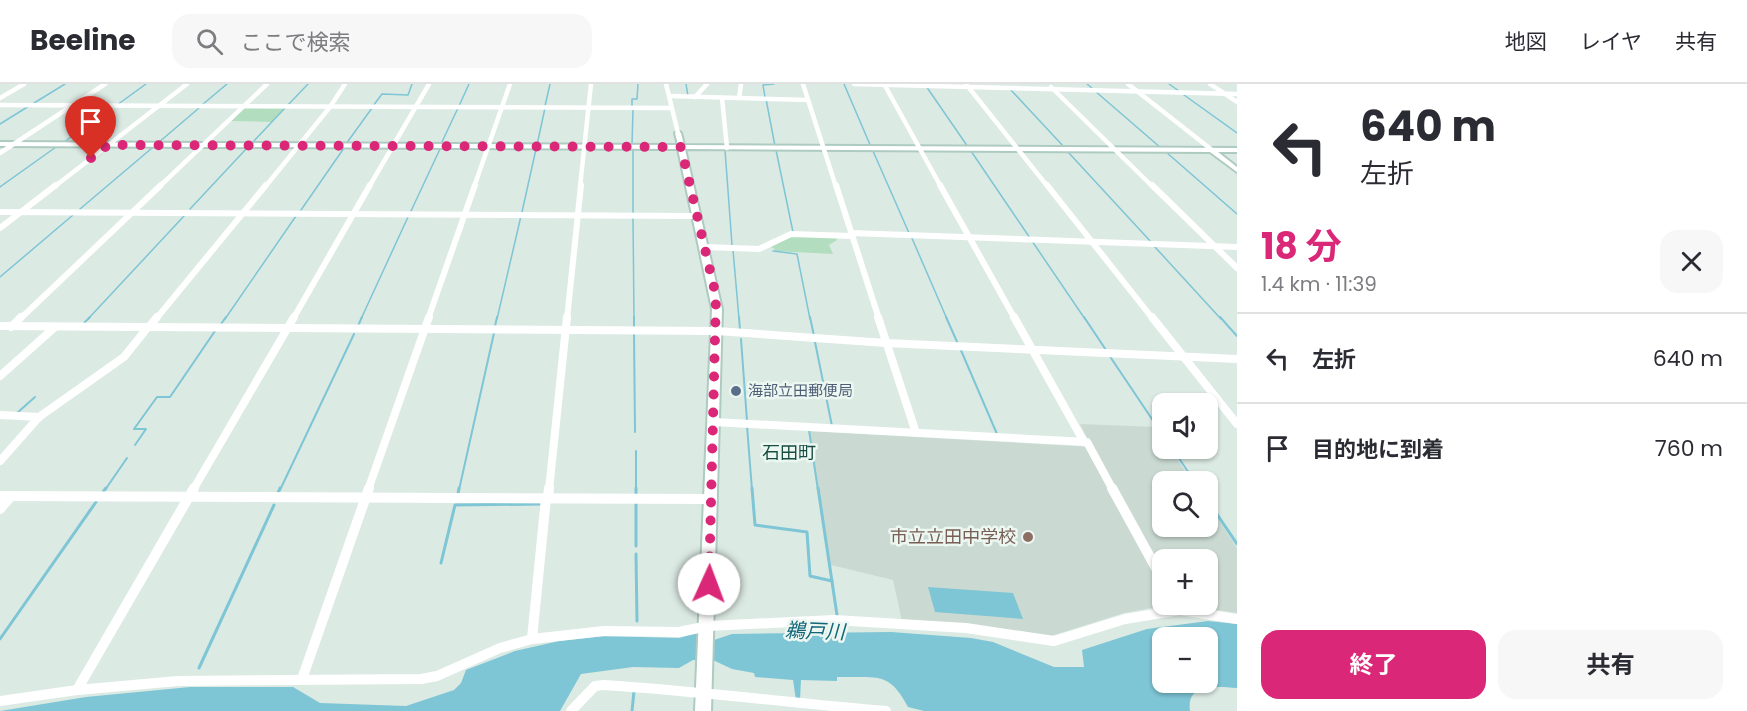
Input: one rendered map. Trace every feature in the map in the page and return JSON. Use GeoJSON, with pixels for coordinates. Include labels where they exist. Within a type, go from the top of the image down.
{"type":"FeatureCollection","features":[{"type":"Feature","properties":{"kind":"street"},"geometry":{"type":"LineString","coordinates":[[0,98],[24,84]]}},
{"type":"Feature","properties":{"kind":"street"},"geometry":{"type":"LineString","coordinates":[[0,153],[105,84]]}},
{"type":"Feature","properties":{"kind":"street"},"geometry":{"type":"LineString","coordinates":[[0,228],[187,84]]}},
{"type":"Feature","properties":{"kind":"street"},"geometry":{"type":"LineString","coordinates":[[12,327],[267,84]]}},
{"type":"Feature","properties":{"kind":"street"},"geometry":{"type":"LineString","coordinates":[[0,461],[39,417],[124,357],[330,107],[345,84]]}},
{"type":"Feature","properties":{"kind":"street"},"geometry":{"type":"LineString","coordinates":[[77,690],[429,84]]}},
{"type":"Feature","properties":{"kind":"street"},"geometry":{"type":"LineString","coordinates":[[302,679],[367,500],[510,84]]}},
{"type":"Feature","properties":{"kind":"street"},"geometry":{"type":"LineString","coordinates":[[532,639],[591,84]]}},
{"type":"Feature","properties":{"kind":"street"},"geometry":{"type":"LineString","coordinates":[[666,84],[716,296],[712,499],[703,711]]}},
{"type":"Feature","properties":{"kind":"street"},"geometry":{"type":"LineString","coordinates":[[695,97],[707,84]]}},
{"type":"Feature","properties":{"kind":"street"},"geometry":{"type":"LineString","coordinates":[[739,98],[741,84]]}},
{"type":"Feature","properties":{"kind":"street"},"geometry":{"type":"LineString","coordinates":[[803,84],[916,433]]}},
{"type":"Feature","properties":{"kind":"street"},"geometry":{"type":"LineString","coordinates":[[854,84],[967,85],[1237,94]]}},
{"type":"Feature","properties":{"kind":"street"},"geometry":{"type":"LineString","coordinates":[[884,84],[1152,561]]}},
{"type":"Feature","properties":{"kind":"street"},"geometry":{"type":"LineString","coordinates":[[1047,84],[1237,268]]}},
{"type":"Feature","properties":{"kind":"street"},"geometry":{"type":"LineString","coordinates":[[1128,84],[1237,170]]}},
{"type":"Feature","properties":{"kind":"street"},"geometry":{"type":"LineString","coordinates":[[1210,84],[1237,102]]}},
{"type":"Feature","properties":{"kind":"street"},"geometry":{"type":"LineString","coordinates":[[967,85],[1237,424]]}},
{"type":"Feature","properties":{"kind":"street"},"geometry":{"type":"LineString","coordinates":[[670,96],[808,100]]}},
{"type":"Feature","properties":{"kind":"street"},"geometry":{"type":"LineString","coordinates":[[722,98],[727,148]]}},
{"type":"Feature","properties":{"kind":"street"},"geometry":{"type":"LineString","coordinates":[[0,105],[672,108]]}},
{"type":"Feature","properties":{"kind":"street"},"geometry":{"type":"LineString","coordinates":[[0,144],[1237,150]]}},
{"type":"Feature","properties":{"kind":"street"},"geometry":{"type":"LineString","coordinates":[[0,212],[698,216]]}},
{"type":"Feature","properties":{"kind":"street"},"geometry":{"type":"LineString","coordinates":[[759,249],[791,234],[1237,248]]}},
{"type":"Feature","properties":{"kind":"street"},"geometry":{"type":"LineString","coordinates":[[705,247],[772,249]]}},
{"type":"Feature","properties":{"kind":"street"},"geometry":{"type":"LineString","coordinates":[[0,326],[717,331],[886,343],[1237,359]]}},
{"type":"Feature","properties":{"kind":"street"},"geometry":{"type":"LineString","coordinates":[[0,376],[55,327]]}},
{"type":"Feature","properties":{"kind":"street"},"geometry":{"type":"LineString","coordinates":[[0,415],[39,417]]}},
{"type":"Feature","properties":{"kind":"street"},"geometry":{"type":"LineString","coordinates":[[714,423],[1084,442]]}},
{"type":"Feature","properties":{"kind":"street"},"geometry":{"type":"LineString","coordinates":[[0,496],[367,500],[712,499]]}},
{"type":"Feature","properties":{"kind":"street"},"geometry":{"type":"LineString","coordinates":[[0,509],[11,496]]}},
{"type":"Feature","properties":{"kind":"street"},"geometry":{"type":"LineString","coordinates":[[0,701],[77,690],[178,681],[420,679],[436,676],[500,648],[532,639],[604,631],[679,632],[834,620],[966,628],[1054,641],[1152,613]]}},
{"type":"Feature","properties":{"kind":"street"},"geometry":{"type":"LineString","coordinates":[[1218,615],[1237,619]]}},
{"type":"Feature","properties":{"kind":"street"},"geometry":{"type":"LineString","coordinates":[[571,711],[595,687],[604,685],[703,691],[788,703],[886,711]]}},
{"type":"Feature","properties":{"kind":"shaded area","name":"市立立田中学校"},"geometry":{"type":"Polygon","coordinates":[[[1080,424],[1152,427],[1152,459],[1177,459],[1185,471],[1152,471],[1152,537],[1218,537],[1218,519],[1237,548],[1237,613],[1218,610],[1218,549],[1152,549],[1152,608],[1124,613],[1051,636],[902,621],[893,580],[831,565],[809,431],[1092,447],[1080,424]]]}},
{"type":"Feature","properties":{"kind":"green space"},"geometry":{"type":"Polygon","coordinates":[[[245,107],[286,107],[272,122],[230,121],[245,107]]]}},
{"type":"Feature","properties":{"kind":"green space"},"geometry":{"type":"Polygon","coordinates":[[[794,235],[836,237],[837,240],[829,245],[833,254],[774,251],[775,249],[771,247],[794,235]]]}},
{"type":"Feature","properties":{"kind":"water"},"geometry":{"type":"Polygon","coordinates":[[[928,587],[1013,593],[1023,619],[935,612],[928,587]]]}},
{"type":"Feature","properties":{"kind":"water"},"geometry":{"type":"Polygon","coordinates":[[[1208,621],[1237,624],[1237,688],[1218,687],[1218,627],[1162,627],[1208,621]]]}},
{"type":"Feature","properties":{"kind":"water"},"geometry":{"type":"Polygon","coordinates":[[[1152,628],[1152,693],[1196,693],[1190,702],[1190,711],[924,711],[908,707],[894,687],[880,678],[872,677],[837,677],[837,681],[801,680],[800,700],[796,700],[793,680],[755,677],[754,673],[732,669],[715,661],[693,660],[679,668],[633,667],[581,674],[560,711],[0,711],[86,697],[190,687],[293,687],[320,703],[406,706],[454,690],[461,683],[466,670],[515,651],[559,641],[604,636],[679,638],[697,633],[714,640],[732,634],[891,632],[971,638],[993,642],[1054,667],[1084,667],[1082,650],[1152,628]]]}},
{"type":"Feature","properties":{"kind":"waterway"},"geometry":{"type":"LineString","coordinates":[[34,103],[65,84]]}},
{"type":"Feature","properties":{"kind":"waterway"},"geometry":{"type":"LineString","coordinates":[[117,105],[146,84]]}},
{"type":"Feature","properties":{"kind":"waterway"},"geometry":{"type":"LineString","coordinates":[[202,105],[227,84]]}},
{"type":"Feature","properties":{"kind":"waterway"},"geometry":{"type":"LineString","coordinates":[[288,105],[308,84]]}},
{"type":"Feature","properties":{"kind":"waterway"},"geometry":{"type":"LineString","coordinates":[[373,106],[382,94],[408,95],[412,84]]}},
{"type":"Feature","properties":{"kind":"waterway"},"geometry":{"type":"LineString","coordinates":[[459,106],[469,84]]}},
{"type":"Feature","properties":{"kind":"waterway"},"geometry":{"type":"LineString","coordinates":[[545,106],[550,84]]}},
{"type":"Feature","properties":{"kind":"waterway"},"geometry":{"type":"LineString","coordinates":[[632,107],[632,99],[637,99],[638,84]]}},
{"type":"Feature","properties":{"kind":"waterway"},"geometry":{"type":"LineString","coordinates":[[686,84],[688,96]]}},
{"type":"Feature","properties":{"kind":"waterway"},"geometry":{"type":"LineString","coordinates":[[765,97],[763,85],[774,84]]}},
{"type":"Feature","properties":{"kind":"waterway"},"geometry":{"type":"LineString","coordinates":[[844,84],[871,147]]}},
{"type":"Feature","properties":{"kind":"waterway"},"geometry":{"type":"LineString","coordinates":[[1087,84],[1093,89]]}},
{"type":"Feature","properties":{"kind":"waterway"},"geometry":{"type":"LineString","coordinates":[[1169,84],[1179,91]]}},
{"type":"Feature","properties":{"kind":"waterway"},"geometry":{"type":"LineString","coordinates":[[926,86],[968,147]]}},
{"type":"Feature","properties":{"kind":"waterway"},"geometry":{"type":"LineString","coordinates":[[1010,89],[1064,147]]}},
{"type":"Feature","properties":{"kind":"waterway"},"geometry":{"type":"LineString","coordinates":[[1095,91],[1161,148]]}},
{"type":"Feature","properties":{"kind":"waterway"},"geometry":{"type":"LineString","coordinates":[[1184,95],[1237,133]]}},
{"type":"Feature","properties":{"kind":"waterway"},"geometry":{"type":"LineString","coordinates":[[766,99],[775,146]]}},
{"type":"Feature","properties":{"kind":"waterway"},"geometry":{"type":"LineString","coordinates":[[0,124],[29,106]]}},
{"type":"Feature","properties":{"kind":"waterway"},"geometry":{"type":"LineString","coordinates":[[64,142],[113,107]]}},
{"type":"Feature","properties":{"kind":"waterway"},"geometry":{"type":"LineString","coordinates":[[158,143],[199,108]]}},
{"type":"Feature","properties":{"kind":"waterway"},"geometry":{"type":"LineString","coordinates":[[252,143],[285,108]]}},
{"type":"Feature","properties":{"kind":"waterway"},"geometry":{"type":"LineString","coordinates":[[346,144],[372,108]]}},
{"type":"Feature","properties":{"kind":"waterway"},"geometry":{"type":"LineString","coordinates":[[441,144],[458,108]]}},
{"type":"Feature","properties":{"kind":"waterway"},"geometry":{"type":"LineString","coordinates":[[537,145],[545,108]]}},
{"type":"Feature","properties":{"kind":"waterway"},"geometry":{"type":"LineString","coordinates":[[632,144],[633,109]]}},
{"type":"Feature","properties":{"kind":"waterway"},"geometry":{"type":"LineString","coordinates":[[0,187],[56,147]]}},
{"type":"Feature","properties":{"kind":"waterway"},"geometry":{"type":"LineString","coordinates":[[80,209],[152,148]]}},
{"type":"Feature","properties":{"kind":"waterway"},"geometry":{"type":"LineString","coordinates":[[190,209],[247,148]]}},
{"type":"Feature","properties":{"kind":"waterway"},"geometry":{"type":"LineString","coordinates":[[301,210],[344,148]]}},
{"type":"Feature","properties":{"kind":"waterway"},"geometry":{"type":"LineString","coordinates":[[411,211],[440,149]]}},
{"type":"Feature","properties":{"kind":"waterway"},"geometry":{"type":"LineString","coordinates":[[522,212],[536,149]]}},
{"type":"Feature","properties":{"kind":"waterway"},"geometry":{"type":"LineString","coordinates":[[633,150],[633,213]]}},
{"type":"Feature","properties":{"kind":"waterway"},"geometry":{"type":"LineString","coordinates":[[725,150],[732,245]]}},
{"type":"Feature","properties":{"kind":"waterway"},"geometry":{"type":"LineString","coordinates":[[776,150],[793,232]]}},
{"type":"Feature","properties":{"kind":"waterway"},"geometry":{"type":"LineString","coordinates":[[873,151],[909,233]]}},
{"type":"Feature","properties":{"kind":"waterway"},"geometry":{"type":"LineString","coordinates":[[971,151],[1030,238]]}},
{"type":"Feature","properties":{"kind":"waterway"},"geometry":{"type":"LineString","coordinates":[[1068,152],[1152,243]]}},
{"type":"Feature","properties":{"kind":"waterway"},"geometry":{"type":"LineString","coordinates":[[1166,152],[1237,214]]}},
{"type":"Feature","properties":{"kind":"waterway"},"geometry":{"type":"LineString","coordinates":[[0,277],[73,215]]}},
{"type":"Feature","properties":{"kind":"waterway"},"geometry":{"type":"LineString","coordinates":[[88,319],[184,216]]}},
{"type":"Feature","properties":{"kind":"waterway"},"geometry":{"type":"LineString","coordinates":[[225,319],[296,216]]}},
{"type":"Feature","properties":{"kind":"waterway"},"geometry":{"type":"LineString","coordinates":[[497,319],[521,216]]}},
{"type":"Feature","properties":{"kind":"waterway"},"geometry":{"type":"LineString","coordinates":[[361,319],[408,217]]}},
{"type":"Feature","properties":{"kind":"waterway"},"geometry":{"type":"LineString","coordinates":[[633,217],[634,319]]}},
{"type":"Feature","properties":{"kind":"waterway"},"geometry":{"type":"LineString","coordinates":[[911,236],[947,319]]}},
{"type":"Feature","properties":{"kind":"waterway"},"geometry":{"type":"LineString","coordinates":[[1032,241],[1085,319]]}},
{"type":"Feature","properties":{"kind":"waterway"},"geometry":{"type":"LineString","coordinates":[[1154,246],[1221,319]]}},
{"type":"Feature","properties":{"kind":"waterway"},"geometry":{"type":"LineString","coordinates":[[733,250],[739,319]]}},
{"type":"Feature","properties":{"kind":"waterway"},"geometry":{"type":"LineString","coordinates":[[773,251],[797,254],[810,319]]}},
{"type":"Feature","properties":{"kind":"waterway"},"geometry":{"type":"LineString","coordinates":[[221,324],[226,317]]}},
{"type":"Feature","properties":{"kind":"waterway"},"geometry":{"type":"LineString","coordinates":[[358,326],[362,317]]}},
{"type":"Feature","properties":{"kind":"waterway"},"geometry":{"type":"LineString","coordinates":[[495,326],[497,317]]}},
{"type":"Feature","properties":{"kind":"waterway"},"geometry":{"type":"LineString","coordinates":[[739,317],[740,330]]}},
{"type":"Feature","properties":{"kind":"waterway"},"geometry":{"type":"LineString","coordinates":[[810,317],[814,336]]}},
{"type":"Feature","properties":{"kind":"waterway"},"geometry":{"type":"LineString","coordinates":[[946,317],[958,344]]}},
{"type":"Feature","properties":{"kind":"waterway"},"geometry":{"type":"LineString","coordinates":[[1084,317],[1106,350]]}},
{"type":"Feature","properties":{"kind":"waterway"},"geometry":{"type":"LineString","coordinates":[[1220,317],[1237,336]]}},
{"type":"Feature","properties":{"kind":"waterway"},"geometry":{"type":"LineString","coordinates":[[84,323],[88,319]]}},
{"type":"Feature","properties":{"kind":"waterway"},"geometry":{"type":"LineString","coordinates":[[634,319],[634,327]]}},
{"type":"Feature","properties":{"kind":"waterway"},"geometry":{"type":"LineString","coordinates":[[135,445],[146,429],[134,429],[157,397],[170,397],[215,331]]}},
{"type":"Feature","properties":{"kind":"waterway"},"geometry":{"type":"LineString","coordinates":[[459,490],[494,333]]}},
{"type":"Feature","properties":{"kind":"waterway"},"geometry":{"type":"LineString","coordinates":[[634,333],[635,432]]}},
{"type":"Feature","properties":{"kind":"waterway"},"geometry":{"type":"LineString","coordinates":[[280,490],[354,334]]}},
{"type":"Feature","properties":{"kind":"waterway"},"geometry":{"type":"LineString","coordinates":[[741,339],[747,421]]}},
{"type":"Feature","properties":{"kind":"waterway"},"geometry":{"type":"LineString","coordinates":[[815,342],[832,426]]}},
{"type":"Feature","properties":{"kind":"waterway"},"geometry":{"type":"LineString","coordinates":[[960,348],[997,434]]}},
{"type":"Feature","properties":{"kind":"waterway"},"geometry":{"type":"LineString","coordinates":[[1109,355],[1152,419]]}},
{"type":"Feature","properties":{"kind":"waterway"},"geometry":{"type":"LineString","coordinates":[[17,413],[35,397]]}},
{"type":"Feature","properties":{"kind":"waterway"},"geometry":{"type":"LineString","coordinates":[[747,426],[752,490]]}},
{"type":"Feature","properties":{"kind":"waterway"},"geometry":{"type":"LineString","coordinates":[[809,430],[818,490]]}},
{"type":"Feature","properties":{"kind":"waterway"},"geometry":{"type":"LineString","coordinates":[[636,451],[636,493]]}},
{"type":"Feature","properties":{"kind":"waterway"},"geometry":{"type":"LineString","coordinates":[[105,490],[127,458]]}},
{"type":"Feature","properties":{"kind":"waterway"},"geometry":{"type":"LineString","coordinates":[[1179,459],[1188,471]]}},
{"type":"Feature","properties":{"kind":"waterway"},"geometry":{"type":"LineString","coordinates":[[103,492],[106,488]]}},
{"type":"Feature","properties":{"kind":"waterway"},"geometry":{"type":"LineString","coordinates":[[278,493],[280,488]]}},
{"type":"Feature","properties":{"kind":"waterway"},"geometry":{"type":"LineString","coordinates":[[458,494],[459,488]]}},
{"type":"Feature","properties":{"kind":"waterway"},"geometry":{"type":"LineString","coordinates":[[752,488],[755,525],[807,532],[810,576],[832,581]]}},
{"type":"Feature","properties":{"kind":"waterway"},"geometry":{"type":"LineString","coordinates":[[818,488],[832,581]]}},
{"type":"Feature","properties":{"kind":"waterway"},"geometry":{"type":"LineString","coordinates":[[0,639],[96,502]]}},
{"type":"Feature","properties":{"kind":"waterway"},"geometry":{"type":"LineString","coordinates":[[441,563],[455,505],[541,504]]}},
{"type":"Feature","properties":{"kind":"waterway"},"geometry":{"type":"LineString","coordinates":[[636,504],[636,546]]}},
{"type":"Feature","properties":{"kind":"waterway"},"geometry":{"type":"LineString","coordinates":[[199,668],[274,505]]}},
{"type":"Feature","properties":{"kind":"waterway"},"geometry":{"type":"LineString","coordinates":[[1218,516],[1237,544]]}},
{"type":"Feature","properties":{"kind":"waterway"},"geometry":{"type":"LineString","coordinates":[[636,554],[637,621]]}},
{"type":"Feature","properties":{"kind":"waterway","name":"鵜戸川"},"geometry":{"type":"LineString","coordinates":[[832,581],[837,615]]}},
{"type":"Feature","properties":{"kind":"waterway"},"geometry":{"type":"LineString","coordinates":[[632,711],[634,691]]}},
{"type":"Feature","properties":{"kind":"place","name":"海部立田郵便局"},"geometry":{"type":"Point","coordinates":[736,391]}},
{"type":"Feature","properties":{"kind":"place","name":"市立立田中学校"},"geometry":{"type":"Point","coordinates":[1028,537]}},
{"type":"Feature","properties":{"kind":"district","name":"石田町"},"geometry":{"type":"Point","coordinates":[789,453]}},
{"type":"Feature","properties":{"kind":"route"},"geometry":{"type":"LineString","coordinates":[[91,158],[108,145],[681,147],[716,296],[717,309],[709,584]]}}]}
